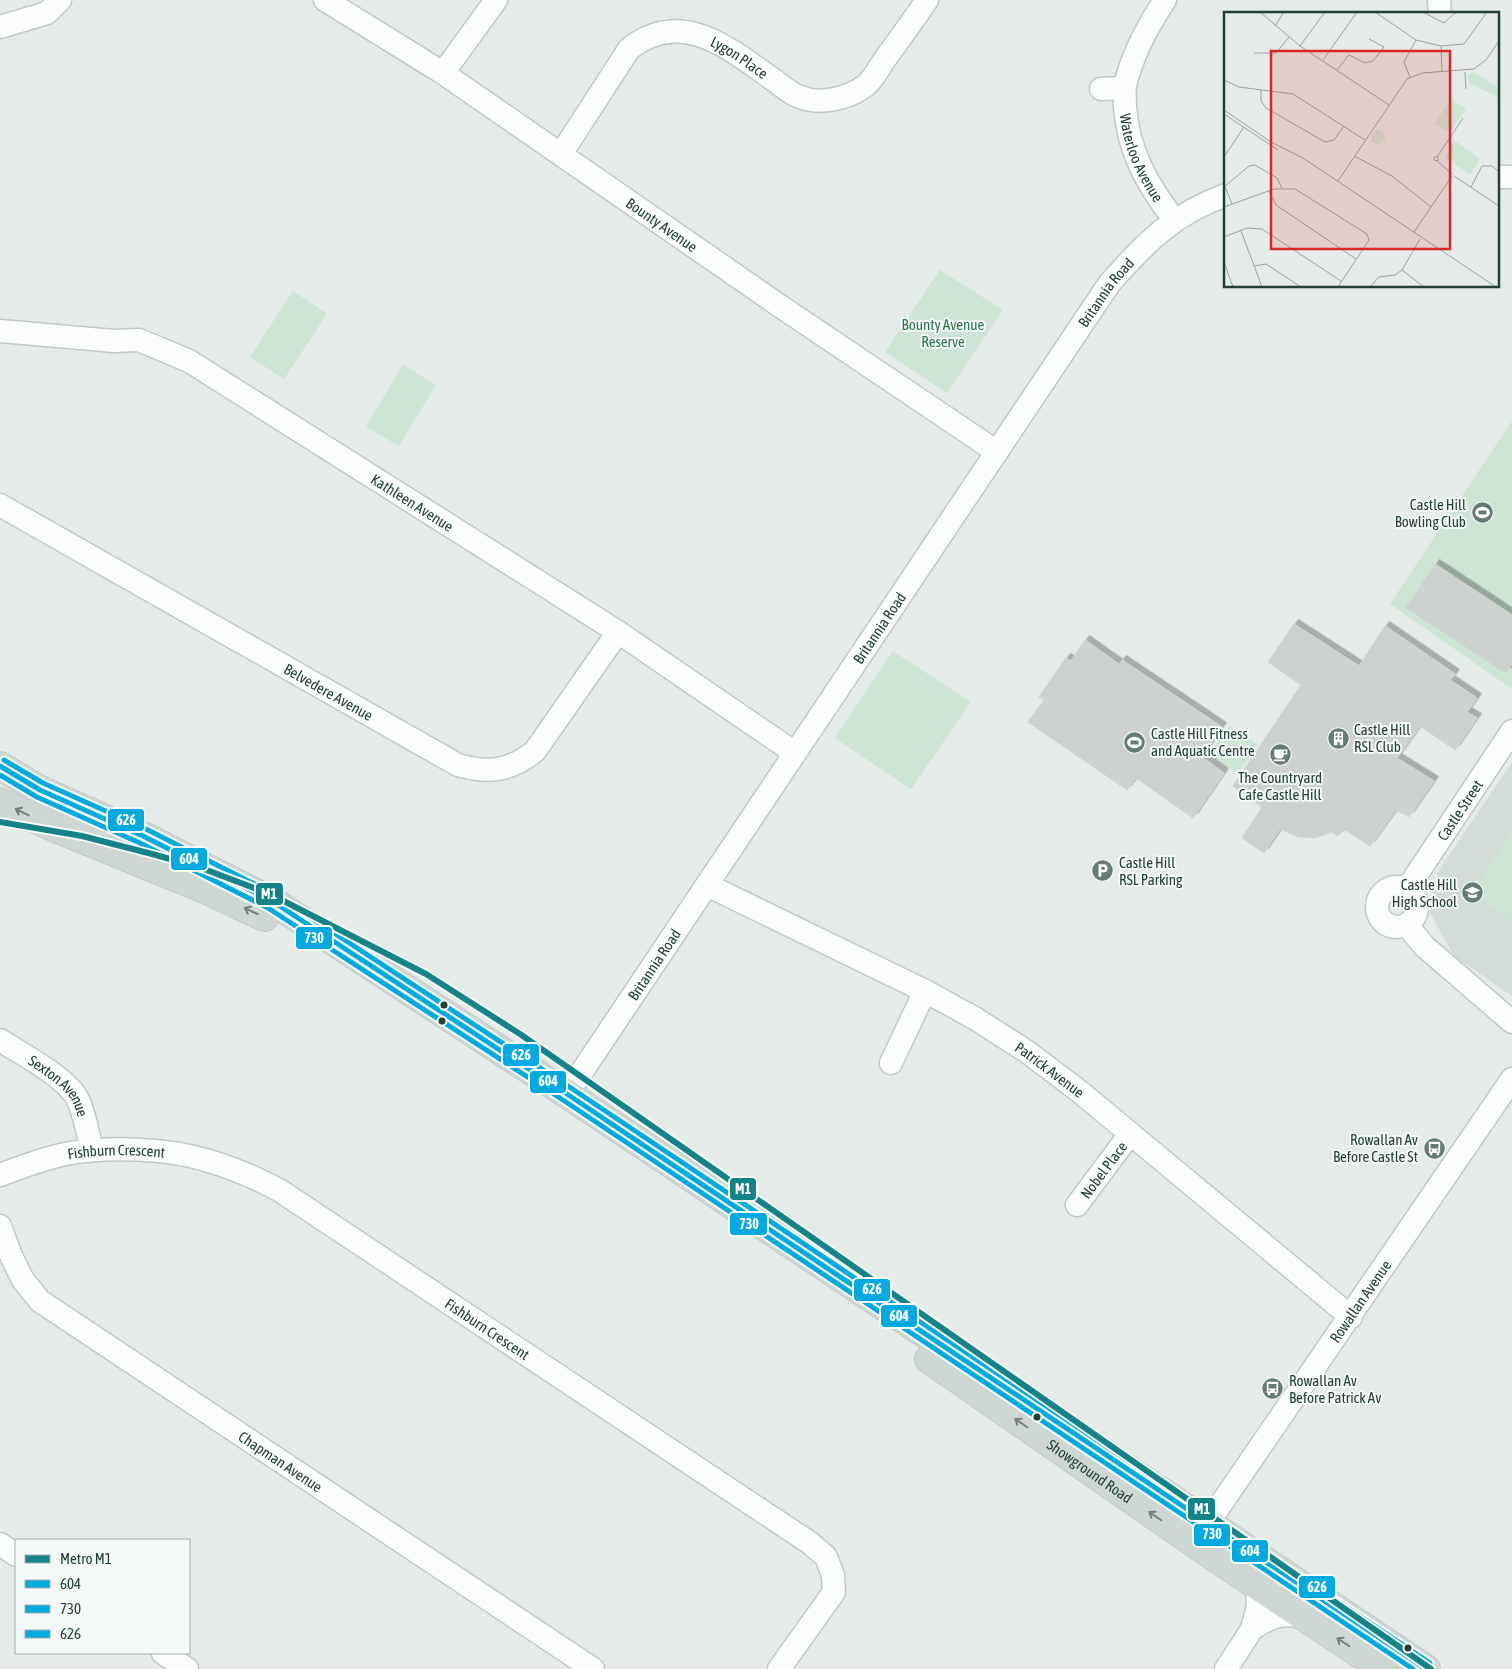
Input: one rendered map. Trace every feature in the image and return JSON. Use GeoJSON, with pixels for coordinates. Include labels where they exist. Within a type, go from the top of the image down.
{"type":"FeatureCollection","features":[{"type":"Feature","properties":{"kind":"main road","name":"Showground Road"},"geometry":{"type":"LineString","coordinates":[[0,766],[40,790],[142,836],[272,900],[567,1094],[1202,1533],[1257,1584],[1383,1669]]}},
{"type":"Feature","properties":{"kind":"main road","name":"Showground Road"},"geometry":{"type":"LineString","coordinates":[[0,802],[51,826],[205,889],[262,916],[311,944],[907,1344],[1202,1533],[1426,1669]]}},
{"type":"Feature","properties":{"kind":"street"},"geometry":{"type":"LineString","coordinates":[[0,26],[46,13],[60,0]]}},
{"type":"Feature","properties":{"kind":"street","name":"Bounty Avenue"},"geometry":{"type":"LineString","coordinates":[[325,0],[443,74],[996,452]]}},
{"type":"Feature","properties":{"kind":"street"},"geometry":{"type":"LineString","coordinates":[[443,74],[496,0]]}},
{"type":"Feature","properties":{"kind":"street","name":"Lygon Place"},"geometry":{"type":"LineString","coordinates":[[561,154],[629,48],[640,40],[658,33],[681,30],[700,34],[738,55],[799,97],[821,101],[850,95],[866,85],[927,0]]}},
{"type":"Feature","properties":{"kind":"street","name":"Waterloo Avenue"},"geometry":{"type":"LineString","coordinates":[[1165,0],[1139,44],[1124,88],[1126,121],[1136,158],[1146,181],[1174,220]]}},
{"type":"Feature","properties":{"kind":"street"},"geometry":{"type":"LineString","coordinates":[[1101,89],[1124,88]]}},
{"type":"Feature","properties":{"kind":"street","name":"Britannia Road"},"geometry":{"type":"LineString","coordinates":[[567,1094],[1109,284],[1140,249],[1174,220],[1199,206],[1224,196]]}},
{"type":"Feature","properties":{"kind":"street","name":"Kathleen Avenue"},"geometry":{"type":"LineString","coordinates":[[0,331],[114,341],[139,340],[190,361],[618,632],[795,753]]}},
{"type":"Feature","properties":{"kind":"street","name":"Belvedere Avenue"},"geometry":{"type":"LineString","coordinates":[[0,505],[458,765],[476,770],[494,770],[508,767],[522,762],[535,751],[618,632]]}},
{"type":"Feature","properties":{"kind":"street","name":"Castle Street"},"geometry":{"type":"LineString","coordinates":[[1407,889],[1512,731]]}},
{"type":"Feature","properties":{"kind":"street","name":"Patrick Avenue"},"geometry":{"type":"LineString","coordinates":[[707,885],[925,991],[976,1019],[1026,1052],[1052,1070],[1350,1317]]}},
{"type":"Feature","properties":{"kind":"street"},"geometry":{"type":"LineString","coordinates":[[1395,887],[1407,889],[1414,897],[1417,906],[1416,913],[1407,925],[1401,927],[1388,926],[1377,914],[1378,898],[1388,889],[1395,887]]}},
{"type":"Feature","properties":{"kind":"street"},"geometry":{"type":"LineString","coordinates":[[1407,925],[1424,946],[1512,1022]]}},
{"type":"Feature","properties":{"kind":"street"},"geometry":{"type":"LineString","coordinates":[[891,1063],[925,991]]}},
{"type":"Feature","properties":{"kind":"street","name":"Sexton Avenue"},"geometry":{"type":"LineString","coordinates":[[0,1040],[50,1072],[74,1092],[83,1115],[92,1150]]}},
{"type":"Feature","properties":{"kind":"street","name":"Rowallan Avenue"},"geometry":{"type":"LineString","coordinates":[[1202,1533],[1512,1079]]}},
{"type":"Feature","properties":{"kind":"street","name":"Nobel Place"},"geometry":{"type":"LineString","coordinates":[[1077,1205],[1130,1134]]}},
{"type":"Feature","properties":{"kind":"street","name":"Fishburn Crescent"},"geometry":{"type":"LineString","coordinates":[[0,1175],[31,1163],[65,1154],[92,1150],[142,1150],[206,1160],[245,1173],[279,1190],[810,1543],[826,1557],[833,1575],[834,1592],[780,1669]]}},
{"type":"Feature","properties":{"kind":"street","name":"Chapman Avenue"},"geometry":{"type":"LineString","coordinates":[[0,1226],[11,1256],[23,1280],[40,1301],[593,1669]]}},
{"type":"Feature","properties":{"kind":"street"},"geometry":{"type":"LineString","coordinates":[[0,1544],[15,1554]]}},
{"type":"Feature","properties":{"kind":"street"},"geometry":{"type":"LineString","coordinates":[[1226,1669],[1252,1630],[1258,1606],[1257,1584]]}},
{"type":"Feature","properties":{"kind":"street"},"geometry":{"type":"LineString","coordinates":[[1252,1630],[1268,1619],[1280,1615],[1291,1614],[1307,1617]]}},
{"type":"Feature","properties":{"kind":"street"},"geometry":{"type":"LineString","coordinates":[[164,1654],[187,1669]]}},
{"type":"Feature","properties":{"kind":"shaded area","name":"Castle Hill High School"},"geometry":{"type":"Polygon","coordinates":[[[1512,762],[1512,996],[1454,956],[1430,913],[1438,872],[1512,762]]]}},
{"type":"Feature","properties":{"kind":"green space","name":"Bounty Avenue Reserve"},"geometry":{"type":"Polygon","coordinates":[[[940,270],[1003,310],[947,393],[885,352],[940,270]]]}},
{"type":"Feature","properties":{"kind":"green space"},"geometry":{"type":"Polygon","coordinates":[[[293,291],[327,314],[284,379],[250,357],[293,291]]]}},
{"type":"Feature","properties":{"kind":"green space"},"geometry":{"type":"Polygon","coordinates":[[[403,365],[436,385],[399,446],[366,427],[403,365]]]}},
{"type":"Feature","properties":{"kind":"green space","name":"Castle Hill Bowling Club"},"geometry":{"type":"Polygon","coordinates":[[[1512,421],[1512,689],[1390,604],[1512,421]]]}},
{"type":"Feature","properties":{"kind":"green space"},"geometry":{"type":"Polygon","coordinates":[[[893,651],[971,702],[911,789],[835,738],[893,651]]]}},
{"type":"Feature","properties":{"kind":"green space"},"geometry":{"type":"Polygon","coordinates":[[[1229,726],[1258,745],[1238,774],[1213,757],[1212,751],[1229,726]]]}},
{"type":"Feature","properties":{"kind":"green space"},"geometry":{"type":"Polygon","coordinates":[[[1512,832],[1512,921],[1472,893],[1512,832]]]}},
{"type":"Feature","properties":{"kind":"building"},"geometry":{"type":"Polygon","coordinates":[[[1435,564],[1512,615],[1512,664],[1506,673],[1406,608],[1435,564]]]}},
{"type":"Feature","properties":{"kind":"building","name":"Castle Hill RSL Club"},"geometry":{"type":"Polygon","coordinates":[[[1294,624],[1359,666],[1385,626],[1455,674],[1450,680],[1477,698],[1467,712],[1477,718],[1455,750],[1420,726],[1397,758],[1434,781],[1409,817],[1396,810],[1370,846],[1344,829],[1338,836],[1332,832],[1315,838],[1298,837],[1280,829],[1264,853],[1242,838],[1262,807],[1233,786],[1301,685],[1268,662],[1294,624]]]}},
{"type":"Feature","properties":{"kind":"building","name":"Castle Hill Fitness and Aquatic Centre"},"geometry":{"type":"Polygon","coordinates":[[[1085,640],[1119,664],[1122,660],[1222,727],[1202,757],[1224,773],[1193,818],[1136,778],[1127,790],[1028,722],[1044,700],[1039,697],[1066,658],[1071,661],[1085,640]]]}},
{"type":"Feature","properties":{"kind":"metro line","name":"M1"},"geometry":{"type":"LineString","coordinates":[[0,822],[82,836],[204,869],[270,894],[426,974],[520,1034],[1431,1669]]}},
{"type":"Feature","properties":{"kind":"transit line","name":"626"},"geometry":{"type":"LineString","coordinates":[[4,760],[43,783],[146,829],[276,895],[571,1088],[1430,1663]]}},
{"type":"Feature","properties":{"kind":"transit line","name":"604"},"geometry":{"type":"LineString","coordinates":[[0,766],[40,790],[143,836],[272,901],[567,1094],[1426,1669]]}},
{"type":"Feature","properties":{"kind":"transit line","name":"730"},"geometry":{"type":"LineString","coordinates":[[0,775],[37,797],[140,843],[268,908],[563,1100],[1413,1669]]}},
{"type":"Feature","properties":{"kind":"place","name":"Castle Hill Bowling Club"},"geometry":{"type":"Point","coordinates":[1482,513]}},
{"type":"Feature","properties":{"kind":"place","name":"Castle Hill RSL Club"},"geometry":{"type":"Point","coordinates":[1338,738]}},
{"type":"Feature","properties":{"kind":"place","name":"Castle Hill Fitness and Aquatic Centre"},"geometry":{"type":"Point","coordinates":[1135,742]}},
{"type":"Feature","properties":{"kind":"place","name":"The Countryard Cafe Castle Hill"},"geometry":{"type":"Point","coordinates":[1280,754]}},
{"type":"Feature","properties":{"kind":"place","name":"Castle Hill RSL Parking"},"geometry":{"type":"Point","coordinates":[1103,871]}},
{"type":"Feature","properties":{"kind":"place","name":"Castle Hill High School"},"geometry":{"type":"Point","coordinates":[1473,893]}},
{"type":"Feature","properties":{"kind":"place","name":"Rowallan Av Before Castle St"},"geometry":{"type":"Point","coordinates":[1434,1148]}},
{"type":"Feature","properties":{"kind":"place","name":"Rowallan Av Before Patrick Av"},"geometry":{"type":"Point","coordinates":[1273,1389]}}]}
